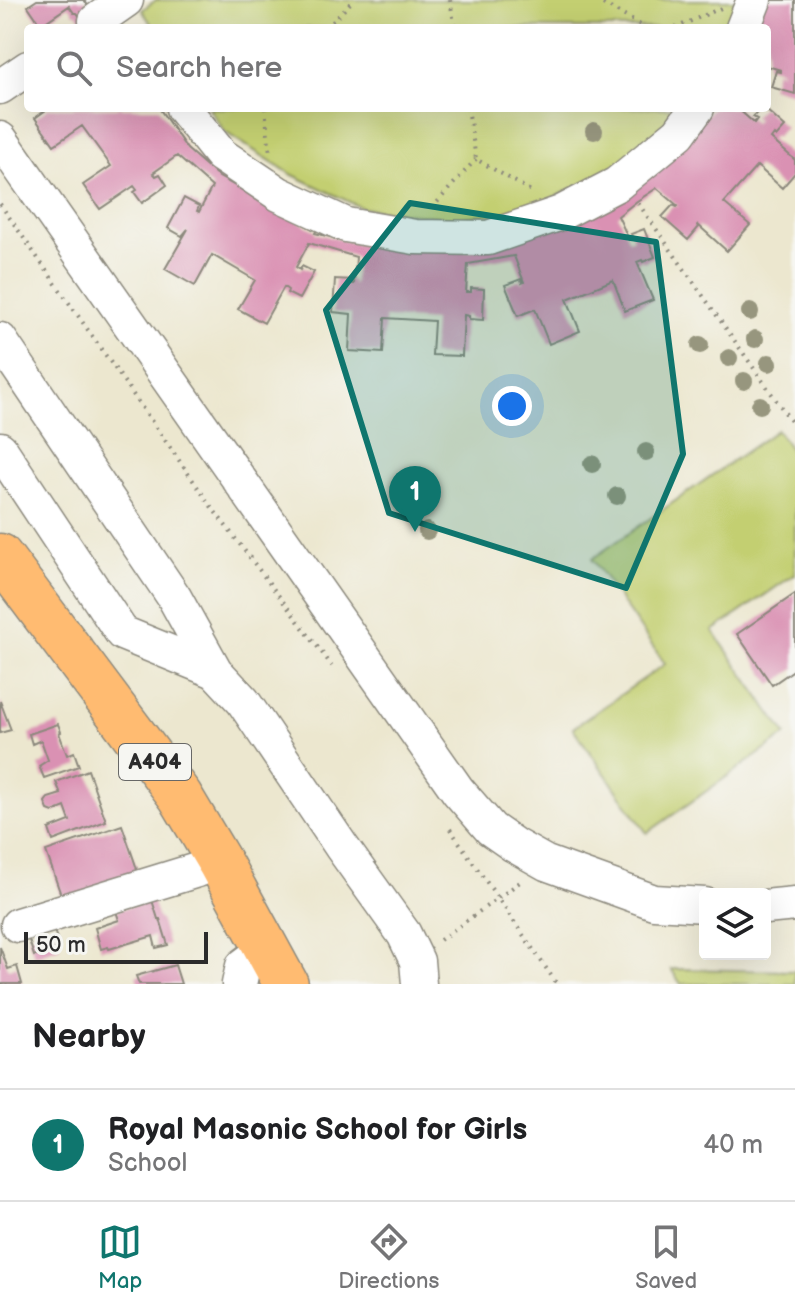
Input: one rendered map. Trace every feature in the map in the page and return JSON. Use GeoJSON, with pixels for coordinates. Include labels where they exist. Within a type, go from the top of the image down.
{"type":"FeatureCollection","features":[{"type":"Feature","properties":{"kind":"main road","name":"A404"},"geometry":{"type":"LineString","coordinates":[[0,556],[180,796],[276,966]]}},
{"type":"Feature","properties":{"kind":"lane"},"geometry":{"type":"LineString","coordinates":[[0,87],[24,71]]}},
{"type":"Feature","properties":{"kind":"lane"},"geometry":{"type":"LineString","coordinates":[[186,112],[221,155],[275,191],[346,225],[408,236],[488,238],[564,211],[617,184],[679,133],[694,112]]}},
{"type":"Feature","properties":{"kind":"lane"},"geometry":{"type":"LineString","coordinates":[[0,139],[458,791],[491,829],[546,863],[654,902],[699,905]]}},
{"type":"Feature","properties":{"kind":"lane"},"geometry":{"type":"LineString","coordinates":[[0,340],[174,597],[215,671],[243,701],[404,934],[418,972]]}},
{"type":"Feature","properties":{"kind":"lane"},"geometry":{"type":"LineString","coordinates":[[0,449],[122,633],[215,671]]}},
{"type":"Feature","properties":{"kind":"lane"},"geometry":{"type":"LineString","coordinates":[[18,925],[220,863]]}},
{"type":"Feature","properties":{"kind":"lane"},"geometry":{"type":"LineString","coordinates":[[771,906],[795,904]]}},
{"type":"Feature","properties":{"kind":"lane"},"geometry":{"type":"LineString","coordinates":[[239,984],[243,966],[276,966]]}},
{"type":"Feature","properties":{"kind":"path"},"geometry":{"type":"LineString","coordinates":[[331,24],[353,0]]}},
{"type":"Feature","properties":{"kind":"path"},"geometry":{"type":"LineString","coordinates":[[450,0],[454,24]]}},
{"type":"Feature","properties":{"kind":"path"},"geometry":{"type":"LineString","coordinates":[[596,0],[639,24]]}},
{"type":"Feature","properties":{"kind":"path"},"geometry":{"type":"LineString","coordinates":[[691,24],[741,11]]}},
{"type":"Feature","properties":{"kind":"path"},"geometry":{"type":"LineString","coordinates":[[265,112],[275,191]]}},
{"type":"Feature","properties":{"kind":"path"},"geometry":{"type":"LineString","coordinates":[[469,112],[476,159]]}},
{"type":"Feature","properties":{"kind":"path"},"geometry":{"type":"LineString","coordinates":[[476,159],[564,211]]}},
{"type":"Feature","properties":{"kind":"path"},"geometry":{"type":"LineString","coordinates":[[408,236],[476,159]]}},
{"type":"Feature","properties":{"kind":"path"},"geometry":{"type":"LineString","coordinates":[[637,201],[795,427]]}},
{"type":"Feature","properties":{"kind":"path"},"geometry":{"type":"LineString","coordinates":[[0,204],[213,509],[333,667]]}},
{"type":"Feature","properties":{"kind":"path"},"geometry":{"type":"LineString","coordinates":[[443,820],[557,984]]}},
{"type":"Feature","properties":{"kind":"path"},"geometry":{"type":"LineString","coordinates":[[418,972],[441,939],[546,863]]}},
{"type":"Feature","properties":{"kind":"highlighted area"},"geometry":{"type":"Polygon","coordinates":[[[410,203],[656,242],[683,454],[626,588],[389,513],[326,310],[410,203]]]}},
{"type":"Feature","properties":{"kind":"green space"},"geometry":{"type":"Polygon","coordinates":[[[156,0],[741,0],[733,24],[151,24],[142,10],[156,0]]]}},
{"type":"Feature","properties":{"kind":"green space"},"geometry":{"type":"Polygon","coordinates":[[[212,112],[679,112],[620,168],[526,210],[455,219],[362,208],[291,174],[225,132],[212,112]]]}},
{"type":"Feature","properties":{"kind":"green space"},"geometry":{"type":"Polygon","coordinates":[[[777,430],[795,456],[795,574],[713,631],[786,735],[647,833],[573,728],[665,664],[592,559],[777,430]]]}},
{"type":"Feature","properties":{"kind":"green space"},"geometry":{"type":"Polygon","coordinates":[[[671,969],[795,971],[795,984],[681,984],[671,969]]]}},
{"type":"Feature","properties":{"kind":"building"},"geometry":{"type":"Polygon","coordinates":[[[37,0],[84,0],[88,24],[69,6],[40,24],[28,6],[37,0]]]}},
{"type":"Feature","properties":{"kind":"building"},"geometry":{"type":"Polygon","coordinates":[[[761,0],[795,0],[795,94],[771,87],[776,71],[781,70],[771,67],[771,24],[753,24],[761,0]]]}},
{"type":"Feature","properties":{"kind":"building"},"geometry":{"type":"Polygon","coordinates":[[[43,112],[162,112],[187,149],[219,177],[315,233],[357,244],[469,251],[613,201],[614,205],[709,112],[742,112],[754,123],[757,119],[753,117],[757,112],[768,112],[785,127],[771,139],[795,160],[795,173],[782,188],[757,166],[724,203],[750,225],[727,251],[697,224],[699,227],[688,240],[662,217],[673,205],[678,206],[657,188],[637,201],[618,216],[629,240],[633,238],[631,234],[644,229],[655,257],[637,262],[653,300],[625,311],[613,280],[567,299],[580,331],[549,344],[535,309],[518,316],[505,285],[521,279],[524,282],[514,256],[468,264],[466,292],[471,292],[471,288],[484,289],[483,320],[469,319],[464,315],[462,356],[432,355],[434,321],[385,318],[383,353],[349,351],[351,314],[333,312],[335,279],[352,280],[354,284],[356,257],[309,243],[296,267],[300,270],[302,266],[314,272],[299,299],[287,293],[284,287],[264,323],[238,309],[255,280],[212,255],[195,286],[165,269],[188,229],[182,236],[168,228],[184,198],[199,206],[199,212],[212,187],[177,156],[153,173],[156,176],[160,174],[167,185],[142,203],[134,192],[137,190],[134,186],[100,209],[83,185],[111,166],[82,126],[54,145],[35,118],[43,112]]]}},
{"type":"Feature","properties":{"kind":"building"},"geometry":{"type":"Polygon","coordinates":[[[795,594],[795,669],[772,685],[737,634],[795,594]]]}},
{"type":"Feature","properties":{"kind":"building"},"geometry":{"type":"Polygon","coordinates":[[[0,701],[11,730],[0,733],[0,701]]]}},
{"type":"Feature","properties":{"kind":"building"},"geometry":{"type":"Polygon","coordinates":[[[58,724],[67,755],[74,752],[79,766],[44,778],[39,766],[48,760],[41,740],[32,744],[29,734],[58,724]]]}},
{"type":"Feature","properties":{"kind":"building"},"geometry":{"type":"Polygon","coordinates":[[[88,770],[106,821],[53,841],[49,829],[70,821],[65,807],[53,812],[48,810],[45,802],[61,794],[56,782],[88,770]]]}},
{"type":"Feature","properties":{"kind":"building"},"geometry":{"type":"Polygon","coordinates":[[[122,825],[139,875],[63,901],[46,851],[122,825]]]}},
{"type":"Feature","properties":{"kind":"building"},"geometry":{"type":"Polygon","coordinates":[[[152,900],[168,945],[156,948],[153,936],[101,949],[95,928],[119,920],[116,911],[152,900]]]}},
{"type":"Feature","properties":{"kind":"building"},"geometry":{"type":"Polygon","coordinates":[[[53,928],[60,947],[34,956],[28,937],[53,928]]]}},
{"type":"Feature","properties":{"kind":"building"},"geometry":{"type":"Polygon","coordinates":[[[0,947],[8,969],[17,966],[22,984],[0,984],[0,947]]]}},
{"type":"Feature","properties":{"kind":"building"},"geometry":{"type":"Polygon","coordinates":[[[175,965],[181,984],[139,984],[136,976],[175,965]]]}},
{"type":"Feature","properties":{"kind":"place","name":"Royal Masonic School for Girls"},"geometry":{"type":"Point","coordinates":[415,532]}}]}
